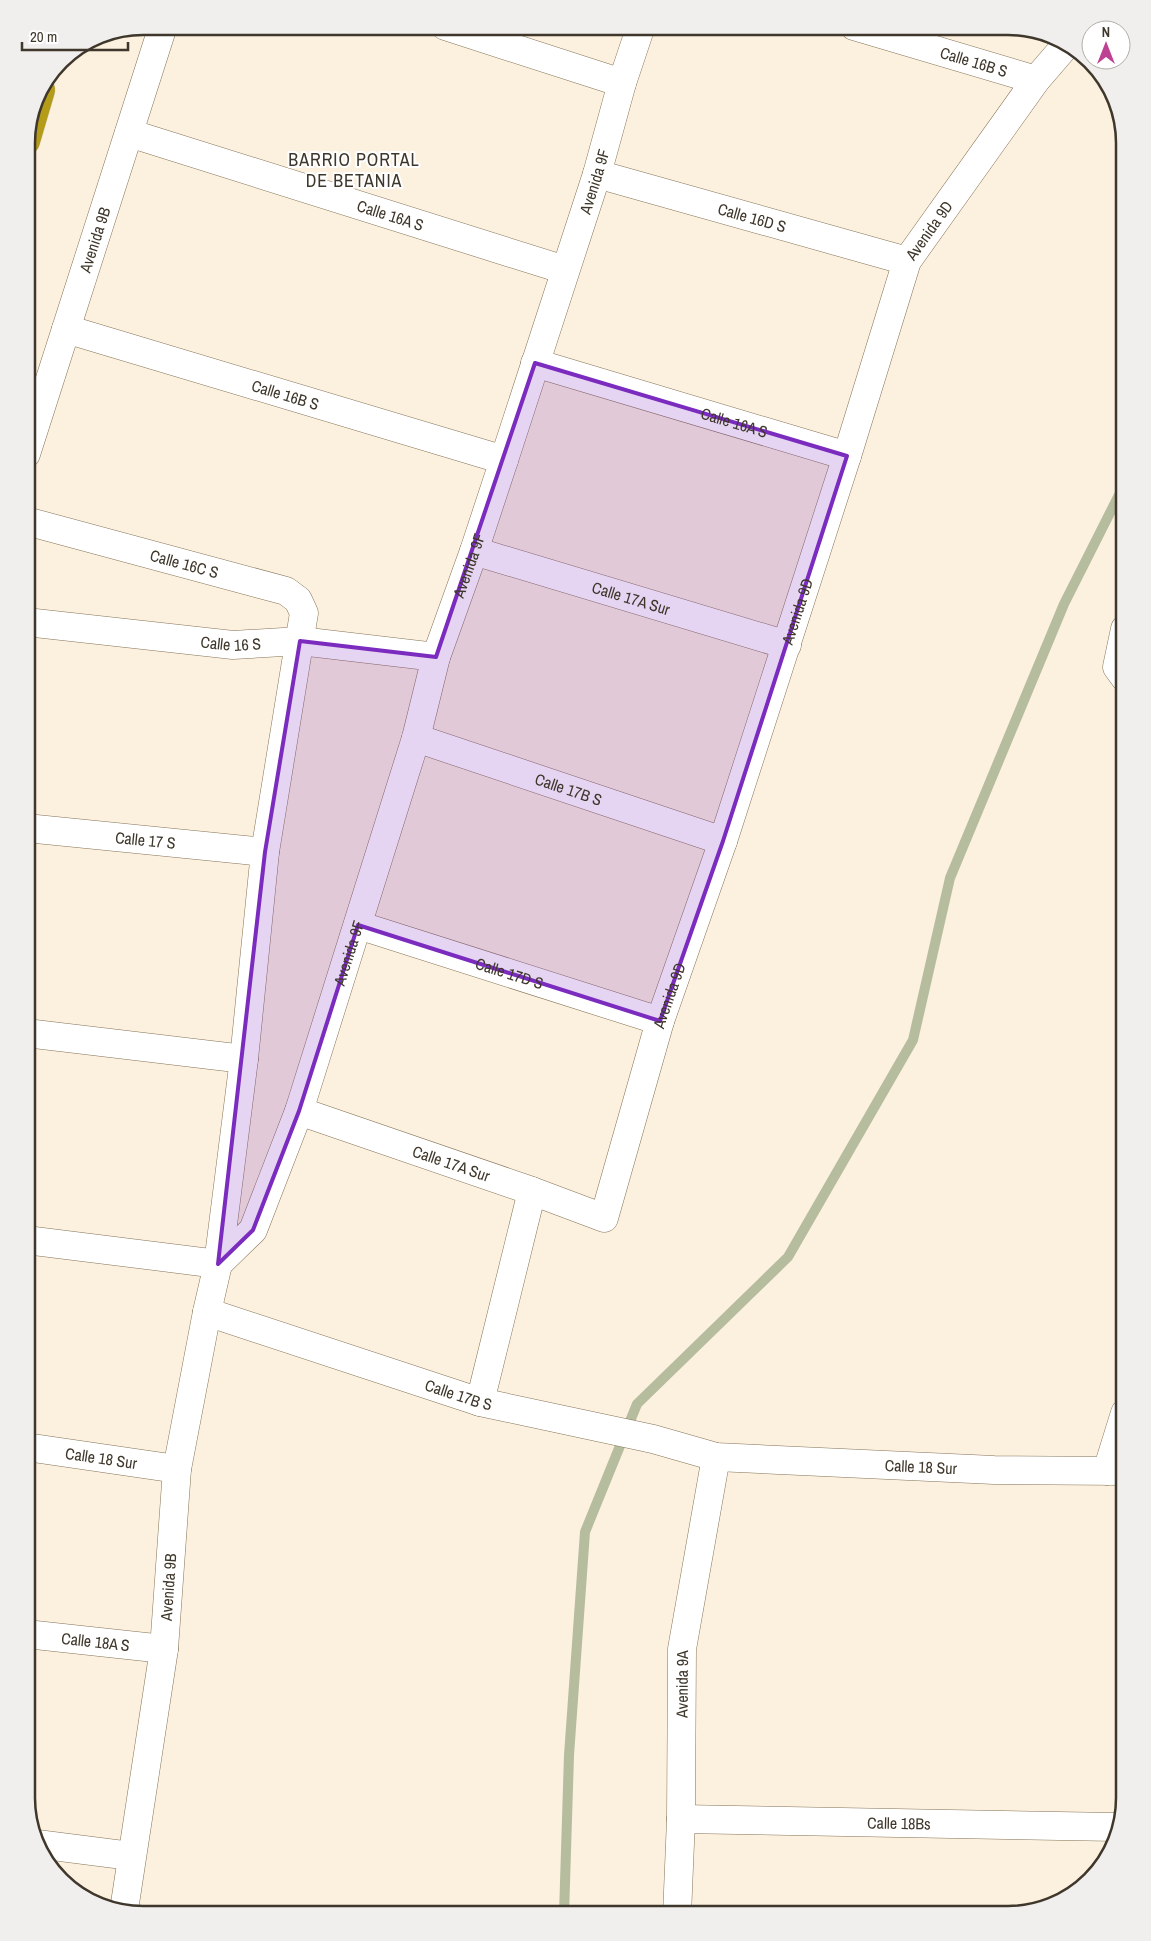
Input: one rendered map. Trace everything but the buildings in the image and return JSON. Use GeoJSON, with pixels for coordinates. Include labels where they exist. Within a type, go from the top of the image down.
{"type":"FeatureCollection","features":[{"type":"Feature","properties":{"kind":"street","name":"Avenida 9B"},"geometry":{"type":"LineString","coordinates":[[35,426],[159,35]]}},
{"type":"Feature","properties":{"kind":"street"},"geometry":{"type":"LineString","coordinates":[[473,35],[622,83]]}},
{"type":"Feature","properties":{"kind":"street","name":"Avenida 9F"},"geometry":{"type":"LineString","coordinates":[[218,1264],[253,1230],[299,1111],[416,738],[436,657],[474,551],[597,174],[622,83],[638,35]]}},
{"type":"Feature","properties":{"kind":"street","name":"Calle 16B S"},"geometry":{"type":"LineString","coordinates":[[884,35],[1036,80]]}},
{"type":"Feature","properties":{"kind":"street","name":"Avenida 9D"},"geometry":{"type":"LineString","coordinates":[[604,1218],[660,1021],[723,841],[787,645],[907,261],[1036,80],[1062,50]]}},
{"type":"Feature","properties":{"kind":"street","name":"Calle 16A S"},"geometry":{"type":"LineString","coordinates":[[129,133],[565,270]]}},
{"type":"Feature","properties":{"kind":"street","name":"Calle 16D S"},"geometry":{"type":"LineString","coordinates":[[597,174],[907,261]]}},
{"type":"Feature","properties":{"kind":"street","name":"Calle 16B S"},"geometry":{"type":"LineString","coordinates":[[66,329],[504,460]]}},
{"type":"Feature","properties":{"kind":"street","name":"Calle 16A S"},"geometry":{"type":"LineString","coordinates":[[535,363],[847,456]]}},
{"type":"Feature","properties":{"kind":"street","name":"Calle 16C S"},"geometry":{"type":"LineString","coordinates":[[35,523],[286,591],[298,600],[304,613],[300,641]]}},
{"type":"Feature","properties":{"kind":"street","name":"Calle 17A Sur"},"geometry":{"type":"LineString","coordinates":[[474,551],[787,645]]}},
{"type":"Feature","properties":{"kind":"street","name":"Calle 16 S"},"geometry":{"type":"LineString","coordinates":[[35,623],[233,646],[300,641],[436,657]]}},
{"type":"Feature","properties":{"kind":"street"},"geometry":{"type":"LineString","coordinates":[[35,1241],[218,1264],[244,1059],[265,852],[300,641]]}},
{"type":"Feature","properties":{"kind":"street","name":"Calle 17B S"},"geometry":{"type":"LineString","coordinates":[[416,738],[723,841]]}},
{"type":"Feature","properties":{"kind":"street","name":"Calle 17 S"},"geometry":{"type":"LineString","coordinates":[[35,829],[265,852]]}},
{"type":"Feature","properties":{"kind":"street","name":"Calle 17D S"},"geometry":{"type":"LineString","coordinates":[[358,925],[660,1021]]}},
{"type":"Feature","properties":{"kind":"street"},"geometry":{"type":"LineString","coordinates":[[35,1034],[244,1059]]}},
{"type":"Feature","properties":{"kind":"street","name":"Calle 17A Sur"},"geometry":{"type":"LineString","coordinates":[[299,1111],[532,1191],[604,1218]]}},
{"type":"Feature","properties":{"kind":"street"},"geometry":{"type":"LineString","coordinates":[[480,1402],[532,1191]]}},
{"type":"Feature","properties":{"kind":"street","name":"Avenida 9B"},"geometry":{"type":"LineString","coordinates":[[125,1904],[164,1649],[177,1469],[218,1264]]}},
{"type":"Feature","properties":{"kind":"street","name":"Calle 17B S"},"geometry":{"type":"LineString","coordinates":[[207,1312],[480,1402],[653,1439],[716,1457]]}},
{"type":"Feature","properties":{"kind":"street","name":"Calle 18 Sur"},"geometry":{"type":"LineString","coordinates":[[35,1448],[177,1469]]}},
{"type":"Feature","properties":{"kind":"street","name":"Calle 18 Sur"},"geometry":{"type":"LineString","coordinates":[[716,1457],[994,1470],[1116,1471]]}},
{"type":"Feature","properties":{"kind":"street","name":"Avenida 9A"},"geometry":{"type":"LineString","coordinates":[[678,1906],[682,1649],[716,1457]]}},
{"type":"Feature","properties":{"kind":"street","name":"Calle 18A S"},"geometry":{"type":"LineString","coordinates":[[35,1635],[164,1649]]}},
{"type":"Feature","properties":{"kind":"street","name":"Calle 18Bs"},"geometry":{"type":"LineString","coordinates":[[681,1819],[1112,1827]]}},
{"type":"Feature","properties":{"kind":"street"},"geometry":{"type":"LineString","coordinates":[[46,1845],[131,1856]]}},
{"type":"Feature","properties":{"kind":"highlighted area"},"geometry":{"type":"Polygon","coordinates":[[[535,363],[847,456],[723,841],[660,1021],[358,925],[299,1111],[253,1230],[218,1264],[265,852],[300,641],[436,657],[535,363]]]}},
{"type":"Feature","properties":{"kind":"waterway"},"geometry":{"type":"LineString","coordinates":[[564,1906],[569,1755],[585,1532],[637,1404],[788,1257],[913,1040],[950,878],[1064,604],[1116,501]]}},
{"type":"Feature","properties":{"kind":"district","name":"BARRIO PORTAL DE BETANIA"},"geometry":{"type":"Point","coordinates":[354,170]}}]}
